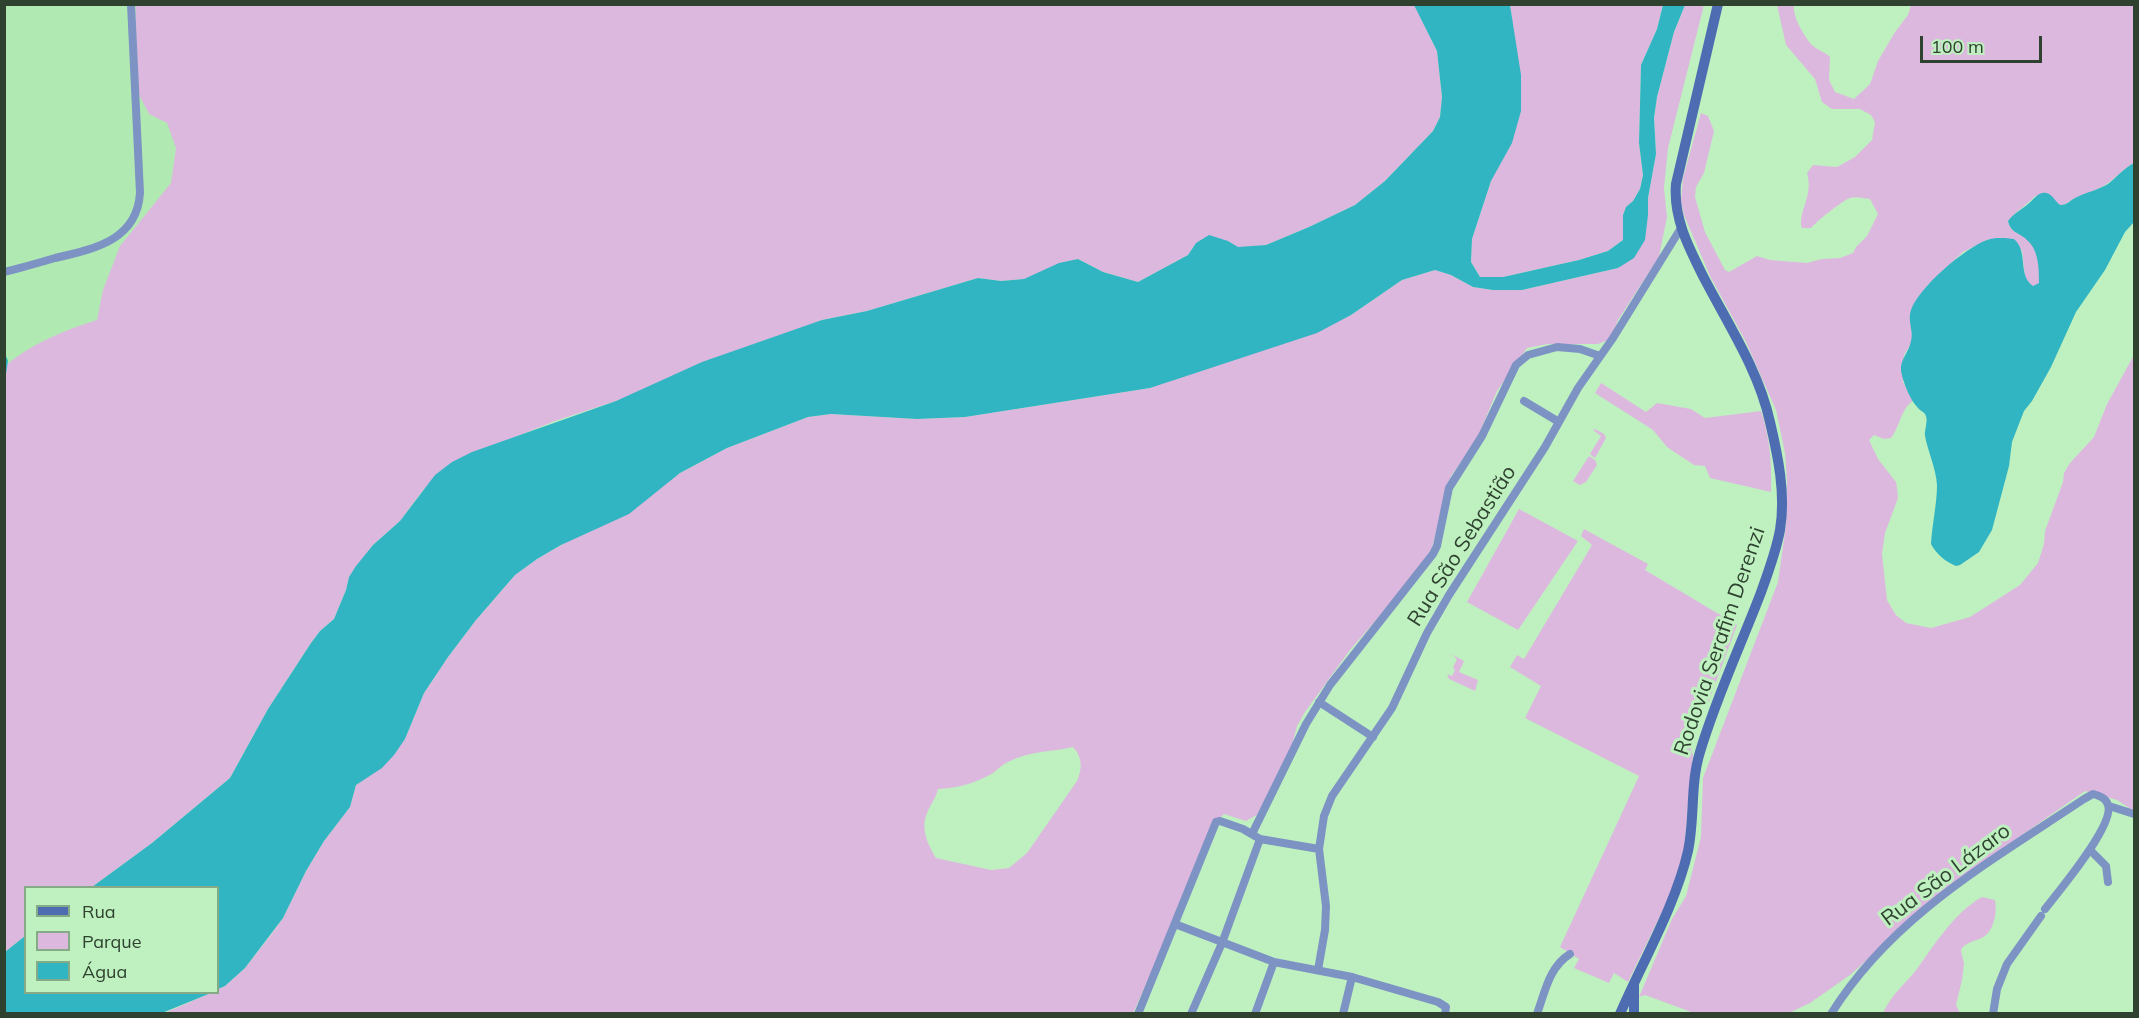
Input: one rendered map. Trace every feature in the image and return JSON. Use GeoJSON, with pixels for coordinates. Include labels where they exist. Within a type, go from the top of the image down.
{"type":"FeatureCollection","features":[{"type":"Feature","properties":{"kind":"main road","name":"Rodovia Serafim Derenzi"},"geometry":{"type":"LineString","coordinates":[[1620,1014],[1680,881],[1689,848],[1695,774],[1699,754],[1714,709],[1768,571],[1781,519],[1782,490],[1776,444],[1768,410],[1755,375],[1693,257],[1681,228],[1676,206],[1676,184],[1718,4]]}},
{"type":"Feature","properties":{"kind":"main road"},"geometry":{"type":"LineString","coordinates":[[1634,982],[1634,1013]]}},
{"type":"Feature","properties":{"kind":"street"},"geometry":{"type":"LineString","coordinates":[[4,272],[86,251],[108,242],[121,233],[135,215],[140,193],[130,4]]}},
{"type":"Feature","properties":{"kind":"street","name":"Rua São Sebastião"},"geometry":{"type":"LineString","coordinates":[[1318,970],[1325,930],[1326,906],[1319,849],[1324,816],[1332,796],[1392,708],[1427,633],[1449,595],[1545,447],[1578,388],[1681,228]]}},
{"type":"Feature","properties":{"kind":"street"},"geometry":{"type":"LineString","coordinates":[[1252,834],[1319,702],[1354,653],[1433,554],[1437,546],[1449,488],[1482,436],[1516,365],[1528,355],[1557,347],[1580,349],[1600,356]]}},
{"type":"Feature","properties":{"kind":"street"},"geometry":{"type":"LineString","coordinates":[[1524,401],[1559,422]]}},
{"type":"Feature","properties":{"kind":"street"},"geometry":{"type":"LineString","coordinates":[[1319,702],[1373,737]]}},
{"type":"Feature","properties":{"kind":"street","name":"Rua São Lázaro"},"geometry":{"type":"LineString","coordinates":[[1831,1014],[1870,960],[1895,934],[1933,903],[2008,847],[2084,799],[2093,794],[2107,802]]}},
{"type":"Feature","properties":{"kind":"street"},"geometry":{"type":"LineString","coordinates":[[2107,802],[2134,814]]}},
{"type":"Feature","properties":{"kind":"street"},"geometry":{"type":"LineString","coordinates":[[1993,1014],[1997,989],[2007,964],[2090,850],[2109,813],[2107,802]]}},
{"type":"Feature","properties":{"kind":"street"},"geometry":{"type":"LineString","coordinates":[[1138,1014],[1215,824],[1220,821],[1260,839],[1319,849]]}},
{"type":"Feature","properties":{"kind":"street"},"geometry":{"type":"LineString","coordinates":[[1191,1014],[1222,943],[1260,839]]}},
{"type":"Feature","properties":{"kind":"street"},"geometry":{"type":"LineString","coordinates":[[2090,850],[2106,866],[2108,882]]}},
{"type":"Feature","properties":{"kind":"street"},"geometry":{"type":"LineString","coordinates":[[1176,924],[1274,962],[1352,977],[1438,1002],[1446,1007],[1445,1014]]}},
{"type":"Feature","properties":{"kind":"street"},"geometry":{"type":"LineString","coordinates":[[1537,1014],[1553,969],[1570,954]]}},
{"type":"Feature","properties":{"kind":"street"},"geometry":{"type":"LineString","coordinates":[[1255,1014],[1274,962]]}},
{"type":"Feature","properties":{"kind":"street"},"geometry":{"type":"LineString","coordinates":[[1343,1014],[1352,977]]}},
{"type":"Feature","properties":{"kind":"shaded area"},"geometry":{"type":"Polygon","coordinates":[[[5,5],[242,5],[226,167],[5,457],[5,5]]]}},
{"type":"Feature","properties":{"kind":"green space"},"geometry":{"type":"Polygon","coordinates":[[[1414,4],[1437,51],[1442,97],[1440,117],[1433,131],[1385,181],[1355,205],[1266,245],[1238,248],[1228,241],[1196,243],[1188,255],[1138,282],[1103,272],[1078,259],[1024,279],[1001,281],[978,278],[867,311],[822,320],[616,401],[555,421],[508,440],[424,489],[400,521],[373,545],[349,577],[334,619],[320,631],[311,643],[268,709],[230,778],[152,843],[93,886],[24,886],[24,937],[5,952],[4,367],[48,339],[97,320],[103,290],[120,246],[171,183],[176,148],[167,123],[149,114],[134,85],[136,5],[1414,4]]]}},
{"type":"Feature","properties":{"kind":"green space"},"geometry":{"type":"Polygon","coordinates":[[[1510,5],[1663,5],[1657,29],[1641,65],[1639,143],[1643,175],[1640,189],[1633,201],[1626,207],[1623,215],[1623,240],[1608,251],[1579,260],[1503,277],[1480,277],[1471,262],[1472,239],[1491,181],[1514,36],[1510,5]]]}},
{"type":"Feature","properties":{"kind":"green space"},"geometry":{"type":"Polygon","coordinates":[[[1685,5],[1704,5],[1668,148],[1664,188],[1667,217],[1659,257],[1618,320],[1611,339],[1598,344],[1548,344],[1527,348],[1497,391],[1477,439],[1451,476],[1432,548],[1418,572],[1350,650],[1305,712],[1297,726],[1290,753],[1257,815],[1246,821],[1224,814],[1214,824],[1189,890],[1133,1013],[162,1014],[209,994],[219,994],[219,989],[245,968],[283,918],[324,841],[350,807],[356,785],[405,739],[424,693],[448,657],[515,575],[537,559],[655,491],[680,473],[727,448],[808,417],[831,414],[917,419],[965,417],[1150,388],[1351,315],[1402,280],[1435,270],[1451,275],[1473,287],[1522,290],[1618,268],[1648,215],[1648,198],[1656,154],[1654,118],[1657,97],[1674,32],[1685,5]],[[1073,747],[1040,752],[1016,758],[987,777],[960,786],[938,789],[926,816],[924,827],[928,843],[936,858],[991,870],[1009,868],[1027,853],[1077,781],[1081,764],[1079,755],[1073,747]]]}},
{"type":"Feature","properties":{"kind":"green space"},"geometry":{"type":"Polygon","coordinates":[[[1777,5],[1794,5],[1797,21],[1806,38],[1813,46],[1830,57],[1829,80],[1835,92],[1854,99],[1870,84],[1878,61],[1908,15],[1911,5],[2134,5],[2134,163],[2111,181],[2065,204],[2060,205],[2035,196],[2008,221],[2014,231],[2032,244],[2038,260],[2040,283],[2033,287],[2025,278],[2022,250],[1989,239],[1963,252],[1927,286],[1915,302],[1910,318],[1913,336],[1904,355],[1903,382],[1913,401],[1903,413],[1891,438],[1884,439],[1874,435],[1869,440],[1878,459],[1896,482],[1897,488],[1898,498],[1885,533],[1882,554],[1887,600],[1896,615],[1906,623],[1931,628],[1970,617],[2020,585],[2038,563],[2044,544],[2045,531],[2063,482],[2064,473],[2094,437],[2107,404],[2134,355],[2134,811],[2117,800],[2085,791],[2012,842],[1850,975],[1810,1003],[1789,1013],[1694,1013],[1645,995],[1639,997],[1672,919],[1686,896],[1701,837],[1703,778],[1778,582],[1786,525],[1787,481],[1785,453],[1776,410],[1746,342],[1710,276],[1684,215],[1681,201],[1683,178],[1701,113],[1708,116],[1714,131],[1704,173],[1696,187],[1695,197],[1705,232],[1725,270],[1729,272],[1757,256],[1770,260],[1807,263],[1840,258],[1853,253],[1867,236],[1878,214],[1870,199],[1852,197],[1811,228],[1802,228],[1801,222],[1809,181],[1807,173],[1813,165],[1837,167],[1855,157],[1872,140],[1875,122],[1871,115],[1860,109],[1832,109],[1822,102],[1815,79],[1786,45],[1777,5]]]}},
{"type":"Feature","properties":{"kind":"green space"},"geometry":{"type":"Polygon","coordinates":[[[1601,383],[1646,412],[1657,403],[1691,409],[1705,418],[1761,411],[1770,451],[1771,492],[1710,478],[1705,466],[1694,465],[1667,447],[1653,430],[1595,393],[1601,383]]]}},
{"type":"Feature","properties":{"kind":"green space"},"geometry":{"type":"Polygon","coordinates":[[[1593,430],[1604,434],[1606,438],[1595,458],[1590,454],[1601,436],[1593,430]]]}},
{"type":"Feature","properties":{"kind":"green space"},"geometry":{"type":"Polygon","coordinates":[[[1589,456],[1595,460],[1597,465],[1586,482],[1580,485],[1573,481],[1589,456]]]}},
{"type":"Feature","properties":{"kind":"green space"},"geometry":{"type":"Polygon","coordinates":[[[1519,509],[1578,541],[1518,630],[1467,602],[1519,509]]]}},
{"type":"Feature","properties":{"kind":"green space"},"geometry":{"type":"Polygon","coordinates":[[[1584,529],[1648,564],[1645,570],[1737,625],[1709,701],[1689,722],[1685,732],[1693,755],[1684,850],[1675,885],[1628,982],[1614,973],[1609,983],[1574,968],[1579,959],[1560,947],[1639,776],[1525,718],[1541,686],[1510,667],[1517,655],[1524,659],[1592,545],[1581,536],[1584,529]]]}},
{"type":"Feature","properties":{"kind":"green space"},"geometry":{"type":"Polygon","coordinates":[[[1451,654],[1464,661],[1459,672],[1478,680],[1475,691],[1449,679],[1447,674],[1452,676],[1457,659],[1451,654]]]}},
{"type":"Feature","properties":{"kind":"green space"},"geometry":{"type":"Polygon","coordinates":[[[1982,897],[1995,900],[1995,918],[1987,934],[1967,944],[1961,950],[1964,964],[1956,1005],[1960,1013],[1883,1013],[1894,995],[1917,969],[1946,929],[1972,903],[1982,897]]]}},
{"type":"Feature","properties":{"kind":"water"},"geometry":{"type":"Polygon","coordinates":[[[1414,5],[1510,5],[1521,75],[1521,111],[1512,143],[1491,181],[1472,239],[1471,262],[1480,277],[1503,277],[1579,260],[1608,251],[1623,240],[1623,215],[1626,207],[1633,201],[1640,189],[1643,175],[1639,143],[1641,65],[1657,29],[1663,5],[1685,5],[1674,32],[1657,97],[1654,118],[1656,154],[1648,198],[1645,240],[1634,258],[1618,268],[1522,290],[1473,287],[1451,275],[1435,270],[1402,280],[1351,315],[1317,333],[1150,388],[965,417],[917,419],[831,414],[808,417],[727,448],[680,473],[629,514],[561,545],[515,575],[448,657],[424,693],[405,739],[394,755],[382,768],[356,785],[350,807],[324,841],[283,918],[245,968],[225,986],[219,989],[219,886],[93,886],[152,843],[230,778],[268,709],[311,643],[320,631],[334,619],[349,577],[356,566],[373,545],[400,521],[435,475],[452,462],[472,452],[616,401],[702,362],[822,320],[867,311],[978,278],[1001,281],[1024,279],[1059,263],[1078,259],[1103,272],[1138,282],[1188,255],[1196,243],[1209,235],[1238,247],[1266,245],[1355,205],[1385,181],[1433,131],[1440,117],[1442,97],[1437,51],[1414,5]]]}},
{"type":"Feature","properties":{"kind":"water"},"geometry":{"type":"Polygon","coordinates":[[[2134,163],[2134,222],[2125,232],[2105,270],[2076,312],[2051,367],[2024,411],[2012,442],[2009,466],[1992,530],[1979,552],[1956,566],[1942,557],[1931,544],[1937,485],[1925,436],[1926,416],[1910,396],[1901,371],[1912,337],[1911,310],[1923,290],[1944,269],[1967,251],[1990,239],[2014,239],[2021,250],[2025,276],[2033,286],[2039,283],[2038,261],[2032,245],[2011,228],[2008,221],[2040,194],[2049,194],[2060,205],[2065,204],[2108,184],[2134,163]]]}},
{"type":"Feature","properties":{"kind":"water"},"geometry":{"type":"Polygon","coordinates":[[[24,937],[24,994],[209,994],[162,1013],[5,1013],[5,952],[24,937]]]}},
{"type":"Feature","properties":{"kind":"waterway"},"geometry":{"type":"LineString","coordinates":[[4,354],[7,361],[4,380]]}}]}
